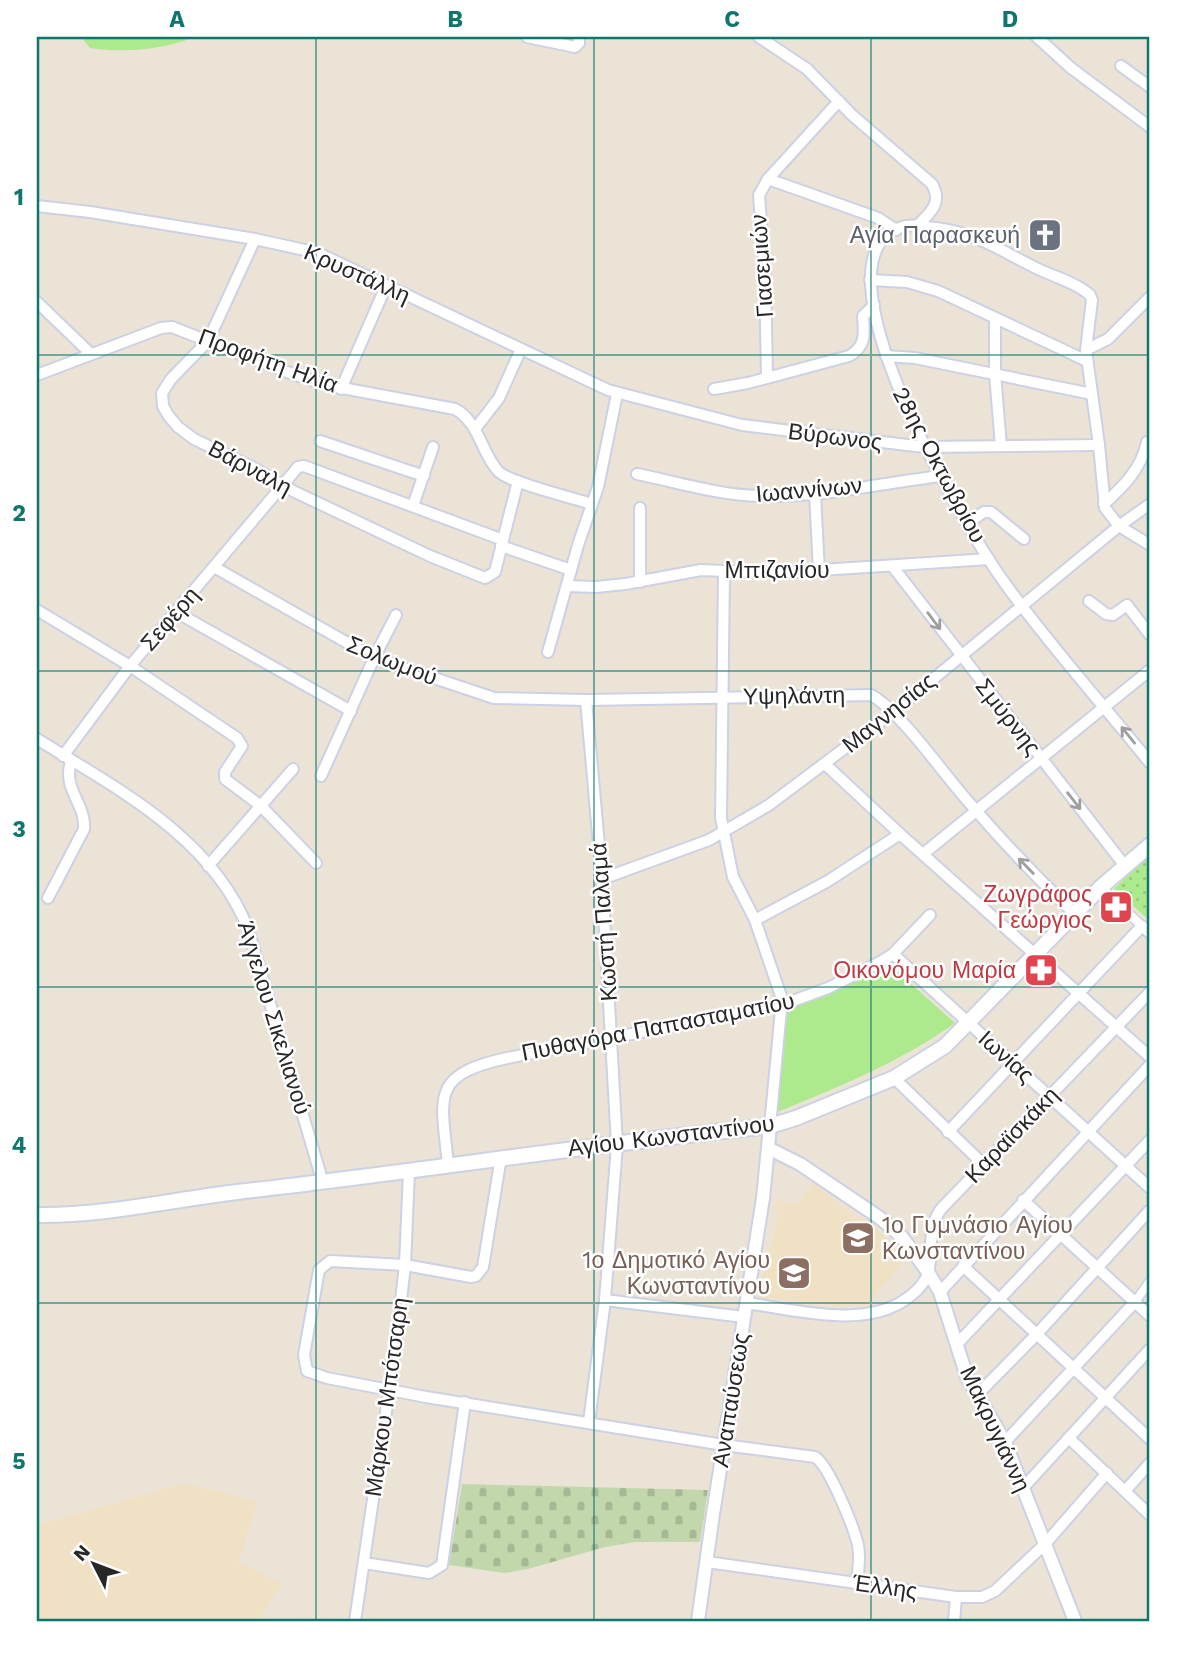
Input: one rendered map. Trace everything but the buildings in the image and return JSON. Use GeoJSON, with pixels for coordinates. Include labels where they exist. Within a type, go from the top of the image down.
{"type":"FeatureCollection","features":[{"type":"Feature","properties":{"kind":"main road","name":"Αγίου Κωνσταντίνου"},"geometry":{"type":"LineString","coordinates":[[37,1214],[94,1213],[180,1199],[323,1183],[501,1157],[774,1125],[894,1078],[945,1046],[1074,913],[1150,845]]}},
{"type":"Feature","properties":{"kind":"street"},"geometry":{"type":"LineString","coordinates":[[527,37],[572,47],[579,44],[579,37]]}},
{"type":"Feature","properties":{"kind":"street"},"geometry":{"type":"LineString","coordinates":[[759,37],[807,69],[933,186],[937,196],[936,206],[917,226]]}},
{"type":"Feature","properties":{"kind":"street"},"geometry":{"type":"LineString","coordinates":[[1037,37],[1070,68],[1150,127]]}},
{"type":"Feature","properties":{"kind":"street"},"geometry":{"type":"LineString","coordinates":[[1121,65],[1150,87]]}},
{"type":"Feature","properties":{"kind":"street","name":"Γιασεμιών"},"geometry":{"type":"LineString","coordinates":[[766,377],[765,275],[758,200],[760,191],[839,101]]}},
{"type":"Feature","properties":{"kind":"street"},"geometry":{"type":"LineString","coordinates":[[768,179],[878,218],[897,230],[917,226],[982,239],[1090,295],[1092,300],[1086,355],[1099,444],[1104,504],[1106,512],[1119,526],[1150,545]]}},
{"type":"Feature","properties":{"kind":"street","name":"Κρυστάλλη"},"geometry":{"type":"LineString","coordinates":[[37,206],[81,210],[255,239],[318,253],[617,394]]}},
{"type":"Feature","properties":{"kind":"street","name":"28ης Οκτωβρίου"},"geometry":{"type":"LineString","coordinates":[[897,230],[886,238],[877,251],[870,280],[886,356],[901,398],[924,447],[989,559],[1022,606],[1150,763]]}},
{"type":"Feature","properties":{"kind":"street","name":"Βάρναλη"},"geometry":{"type":"LineString","coordinates":[[255,239],[208,341],[164,389],[161,398],[166,412],[178,427],[283,486],[430,556],[485,578],[495,572],[502,543]]}},
{"type":"Feature","properties":{"kind":"street"},"geometry":{"type":"LineString","coordinates":[[870,280],[916,283],[1086,355]]}},
{"type":"Feature","properties":{"kind":"street"},"geometry":{"type":"LineString","coordinates":[[341,389],[386,286]]}},
{"type":"Feature","properties":{"kind":"street"},"geometry":{"type":"LineString","coordinates":[[1086,355],[1108,339],[1150,297]]}},
{"type":"Feature","properties":{"kind":"street"},"geometry":{"type":"LineString","coordinates":[[37,302],[92,354]]}},
{"type":"Feature","properties":{"kind":"street"},"geometry":{"type":"LineString","coordinates":[[714,389],[838,360],[853,354],[863,343],[863,316],[874,305]]}},
{"type":"Feature","properties":{"kind":"street"},"geometry":{"type":"LineString","coordinates":[[995,318],[995,374],[1001,446]]}},
{"type":"Feature","properties":{"kind":"street","name":"Προφήτη Ηλία"},"geometry":{"type":"LineString","coordinates":[[37,375],[166,327],[179,329],[287,372],[341,389],[449,407],[463,414],[475,429],[497,470],[503,475],[592,504]]}},
{"type":"Feature","properties":{"kind":"street"},"geometry":{"type":"LineString","coordinates":[[475,429],[499,398],[521,349]]}},
{"type":"Feature","properties":{"kind":"street"},"geometry":{"type":"LineString","coordinates":[[886,356],[915,358],[1092,394]]}},
{"type":"Feature","properties":{"kind":"street"},"geometry":{"type":"LineString","coordinates":[[548,652],[592,504],[617,394]]}},
{"type":"Feature","properties":{"kind":"street","name":"Βύρωνος"},"geometry":{"type":"LineString","coordinates":[[617,394],[742,425],[924,447],[1099,444]]}},
{"type":"Feature","properties":{"kind":"street"},"geometry":{"type":"LineString","coordinates":[[320,441],[424,476]]}},
{"type":"Feature","properties":{"kind":"street"},"geometry":{"type":"LineString","coordinates":[[1104,504],[1134,472],[1143,457],[1147,442]]}},
{"type":"Feature","properties":{"kind":"street"},"geometry":{"type":"LineString","coordinates":[[433,447],[413,506],[571,570]]}},
{"type":"Feature","properties":{"kind":"street","name":"Σεφέρη"},"geometry":{"type":"LineString","coordinates":[[67,758],[130,666],[294,470],[304,466],[413,506]]}},
{"type":"Feature","properties":{"kind":"street","name":"Ιωαννίνων"},"geometry":{"type":"LineString","coordinates":[[637,474],[744,495],[815,494],[941,476]]}},
{"type":"Feature","properties":{"kind":"street"},"geometry":{"type":"LineString","coordinates":[[502,543],[518,481]]}},
{"type":"Feature","properties":{"kind":"street"},"geometry":{"type":"LineString","coordinates":[[815,494],[819,571]]}},
{"type":"Feature","properties":{"kind":"street","name":"Μαγνησίας"},"geometry":{"type":"LineString","coordinates":[[602,879],[723,833],[769,805],[893,712],[1119,526],[1150,504]]}},
{"type":"Feature","properties":{"kind":"street"},"geometry":{"type":"LineString","coordinates":[[640,508],[640,582]]}},
{"type":"Feature","properties":{"kind":"street"},"geometry":{"type":"LineString","coordinates":[[968,523],[984,512],[991,512],[1024,539]]}},
{"type":"Feature","properties":{"kind":"street","name":"Μπιζανίου"},"geometry":{"type":"LineString","coordinates":[[567,586],[596,587],[640,582],[696,570],[775,573],[989,559]]}},
{"type":"Feature","properties":{"kind":"street","name":"Σολωμού"},"geometry":{"type":"LineString","coordinates":[[214,567],[374,658],[494,698],[586,700]]}},
{"type":"Feature","properties":{"kind":"street","name":"Σμύρνης"},"geometry":{"type":"LineString","coordinates":[[893,567],[1125,866]]}},
{"type":"Feature","properties":{"kind":"street"},"geometry":{"type":"LineString","coordinates":[[724,572],[720,804],[723,833],[733,877],[755,920],[780,991],[782,1005],[774,1125]]}},
{"type":"Feature","properties":{"kind":"street"},"geometry":{"type":"LineString","coordinates":[[1089,601],[1106,614],[1113,615],[1127,605],[1150,635]]}},
{"type":"Feature","properties":{"kind":"street"},"geometry":{"type":"LineString","coordinates":[[37,610],[130,666],[237,738],[242,746],[225,772],[225,779],[261,806],[316,863]]}},
{"type":"Feature","properties":{"kind":"street"},"geometry":{"type":"LineString","coordinates":[[176,612],[351,711]]}},
{"type":"Feature","properties":{"kind":"street"},"geometry":{"type":"LineString","coordinates":[[321,776],[396,615]]}},
{"type":"Feature","properties":{"kind":"street"},"geometry":{"type":"LineString","coordinates":[[923,854],[1150,670]]}},
{"type":"Feature","properties":{"kind":"street","name":"Υψηλάντη"},"geometry":{"type":"LineString","coordinates":[[586,700],[864,695],[876,697],[893,712],[975,810],[1074,913]]}},
{"type":"Feature","properties":{"kind":"street","name":"Κωστή Παλαμά"},"geometry":{"type":"LineString","coordinates":[[586,700],[602,879],[617,1145],[605,1300],[589,1422]]}},
{"type":"Feature","properties":{"kind":"street","name":"Άγγελου Σικελιανού"},"geometry":{"type":"LineString","coordinates":[[37,739],[156,815],[230,891],[248,929],[323,1183]]}},
{"type":"Feature","properties":{"kind":"street"},"geometry":{"type":"LineString","coordinates":[[47,898],[84,830],[83,817],[69,782],[67,758]]}},
{"type":"Feature","properties":{"kind":"street"},"geometry":{"type":"LineString","coordinates":[[825,764],[1150,1057]]}},
{"type":"Feature","properties":{"kind":"street"},"geometry":{"type":"LineString","coordinates":[[208,866],[293,769]]}},
{"type":"Feature","properties":{"kind":"street"},"geometry":{"type":"LineString","coordinates":[[755,920],[828,881],[900,834]]}},
{"type":"Feature","properties":{"kind":"street"},"geometry":{"type":"LineString","coordinates":[[948,1132],[1080,993],[1146,929],[1101,887]]}},
{"type":"Feature","properties":{"kind":"street","name":"Πυθαγόρα Παπασταματίου"},"geometry":{"type":"LineString","coordinates":[[448,1164],[442,1107],[446,1088],[455,1077],[486,1062],[782,1005],[828,988],[893,954],[930,915]]}},
{"type":"Feature","properties":{"kind":"street","name":"Ιωνίας"},"geometry":{"type":"LineString","coordinates":[[893,954],[1150,1188]]}},
{"type":"Feature","properties":{"kind":"street","name":"Καραϊσκάκη"},"geometry":{"type":"LineString","coordinates":[[928,1272],[931,1235],[937,1214],[1150,992]]}},
{"type":"Feature","properties":{"kind":"street"},"geometry":{"type":"LineString","coordinates":[[940,1292],[1150,1065]]}},
{"type":"Feature","properties":{"kind":"street"},"geometry":{"type":"LineString","coordinates":[[894,1078],[984,1165]]}},
{"type":"Feature","properties":{"kind":"street","name":"Αναπαύσεως"},"geometry":{"type":"LineString","coordinates":[[698,1621],[763,1198],[769,1182],[774,1125]]}},
{"type":"Feature","properties":{"kind":"street"},"geometry":{"type":"LineString","coordinates":[[957,1344],[1150,1140]]}},
{"type":"Feature","properties":{"kind":"street","name":"Μακρυγιάννη"},"geometry":{"type":"LineString","coordinates":[[772,1150],[817,1175],[880,1218],[902,1237],[928,1272],[940,1292],[967,1377],[1005,1442],[1075,1621]]}},
{"type":"Feature","properties":{"kind":"street"},"geometry":{"type":"LineString","coordinates":[[501,1157],[481,1272],[471,1277],[405,1265],[330,1261],[322,1265],[304,1355],[307,1371],[314,1375],[390,1391],[724,1445],[806,1454],[821,1460],[857,1542],[859,1558],[856,1584]]}},
{"type":"Feature","properties":{"kind":"street","name":"Μάρκου Μπότσαρη"},"geometry":{"type":"LineString","coordinates":[[355,1621],[390,1391],[405,1265],[409,1171]]}},
{"type":"Feature","properties":{"kind":"street"},"geometry":{"type":"LineString","coordinates":[[1023,1200],[1150,1316]]}},
{"type":"Feature","properties":{"kind":"street"},"geometry":{"type":"LineString","coordinates":[[976,1396],[1036,1335],[1150,1210]]}},
{"type":"Feature","properties":{"kind":"street"},"geometry":{"type":"LineString","coordinates":[[962,1266],[1150,1439]]}},
{"type":"Feature","properties":{"kind":"street"},"geometry":{"type":"LineString","coordinates":[[747,1303],[830,1314],[872,1315],[906,1300],[921,1286],[928,1272]]}},
{"type":"Feature","properties":{"kind":"street"},"geometry":{"type":"LineString","coordinates":[[1005,1442],[1135,1302],[1150,1281]]}},
{"type":"Feature","properties":{"kind":"street"},"geometry":{"type":"LineString","coordinates":[[605,1300],[744,1317]]}},
{"type":"Feature","properties":{"kind":"street"},"geometry":{"type":"LineString","coordinates":[[1023,1488],[1150,1349]]}},
{"type":"Feature","properties":{"kind":"street"},"geometry":{"type":"LineString","coordinates":[[364,1563],[429,1573],[442,1565],[466,1402]]}},
{"type":"Feature","properties":{"kind":"street"},"geometry":{"type":"LineString","coordinates":[[1070,1439],[1150,1515]]}},
{"type":"Feature","properties":{"kind":"street"},"geometry":{"type":"LineString","coordinates":[[1125,1491],[1150,1463]]}},
{"type":"Feature","properties":{"kind":"street","name":"Έλλης"},"geometry":{"type":"LineString","coordinates":[[707,1562],[956,1597],[988,1596],[1045,1544],[1107,1474]]}},
{"type":"Feature","properties":{"kind":"street"},"geometry":{"type":"LineString","coordinates":[[954,1621],[956,1597]]}},
{"type":"Feature","properties":{"kind":"shaded area"},"geometry":{"type":"Polygon","coordinates":[[[813,1183],[852,1214],[871,1223],[906,1259],[867,1305],[842,1306],[759,1297],[767,1249],[771,1249],[778,1211],[774,1210],[776,1200],[798,1204],[813,1183]]]}},
{"type":"Feature","properties":{"kind":"shaded area"},"geometry":{"type":"Polygon","coordinates":[[[184,1483],[258,1501],[239,1562],[282,1584],[258,1621],[37,1621],[37,1525],[184,1483]]]}},
{"type":"Feature","properties":{"kind":"green space"},"geometry":{"type":"Polygon","coordinates":[[[81,37],[195,37],[156,48],[117,50],[90,48],[81,37]]]}},
{"type":"Feature","properties":{"kind":"green space"},"geometry":{"type":"Polygon","coordinates":[[[1150,853],[1150,921],[1114,889],[1150,853]]]}},
{"type":"Feature","properties":{"kind":"green space"},"geometry":{"type":"Polygon","coordinates":[[[891,966],[955,1023],[890,1062],[775,1113],[788,1010],[891,966]]]}},
{"type":"Feature","properties":{"kind":"green space"},"geometry":{"type":"Polygon","coordinates":[[[462,1484],[708,1490],[700,1542],[635,1542],[504,1573],[449,1565],[462,1484]]]}},
{"type":"Feature","properties":{"kind":"place","name":"Αγία Παρασκευή"},"geometry":{"type":"Point","coordinates":[1045,235]}},
{"type":"Feature","properties":{"kind":"place","name":"Ζωγράφος Γεώργιος"},"geometry":{"type":"Point","coordinates":[1116,907]}},
{"type":"Feature","properties":{"kind":"place","name":"Οικονόμου Μαρία"},"geometry":{"type":"Point","coordinates":[1041,970]}},
{"type":"Feature","properties":{"kind":"place","name":"1ο Γυμνάσιο Αγίου Κωνσταντίνου"},"geometry":{"type":"Point","coordinates":[858,1238]}},
{"type":"Feature","properties":{"kind":"place","name":"1ο Δημοτικό Αγίου Κωνσταντίνου"},"geometry":{"type":"Point","coordinates":[794,1273]}}]}
